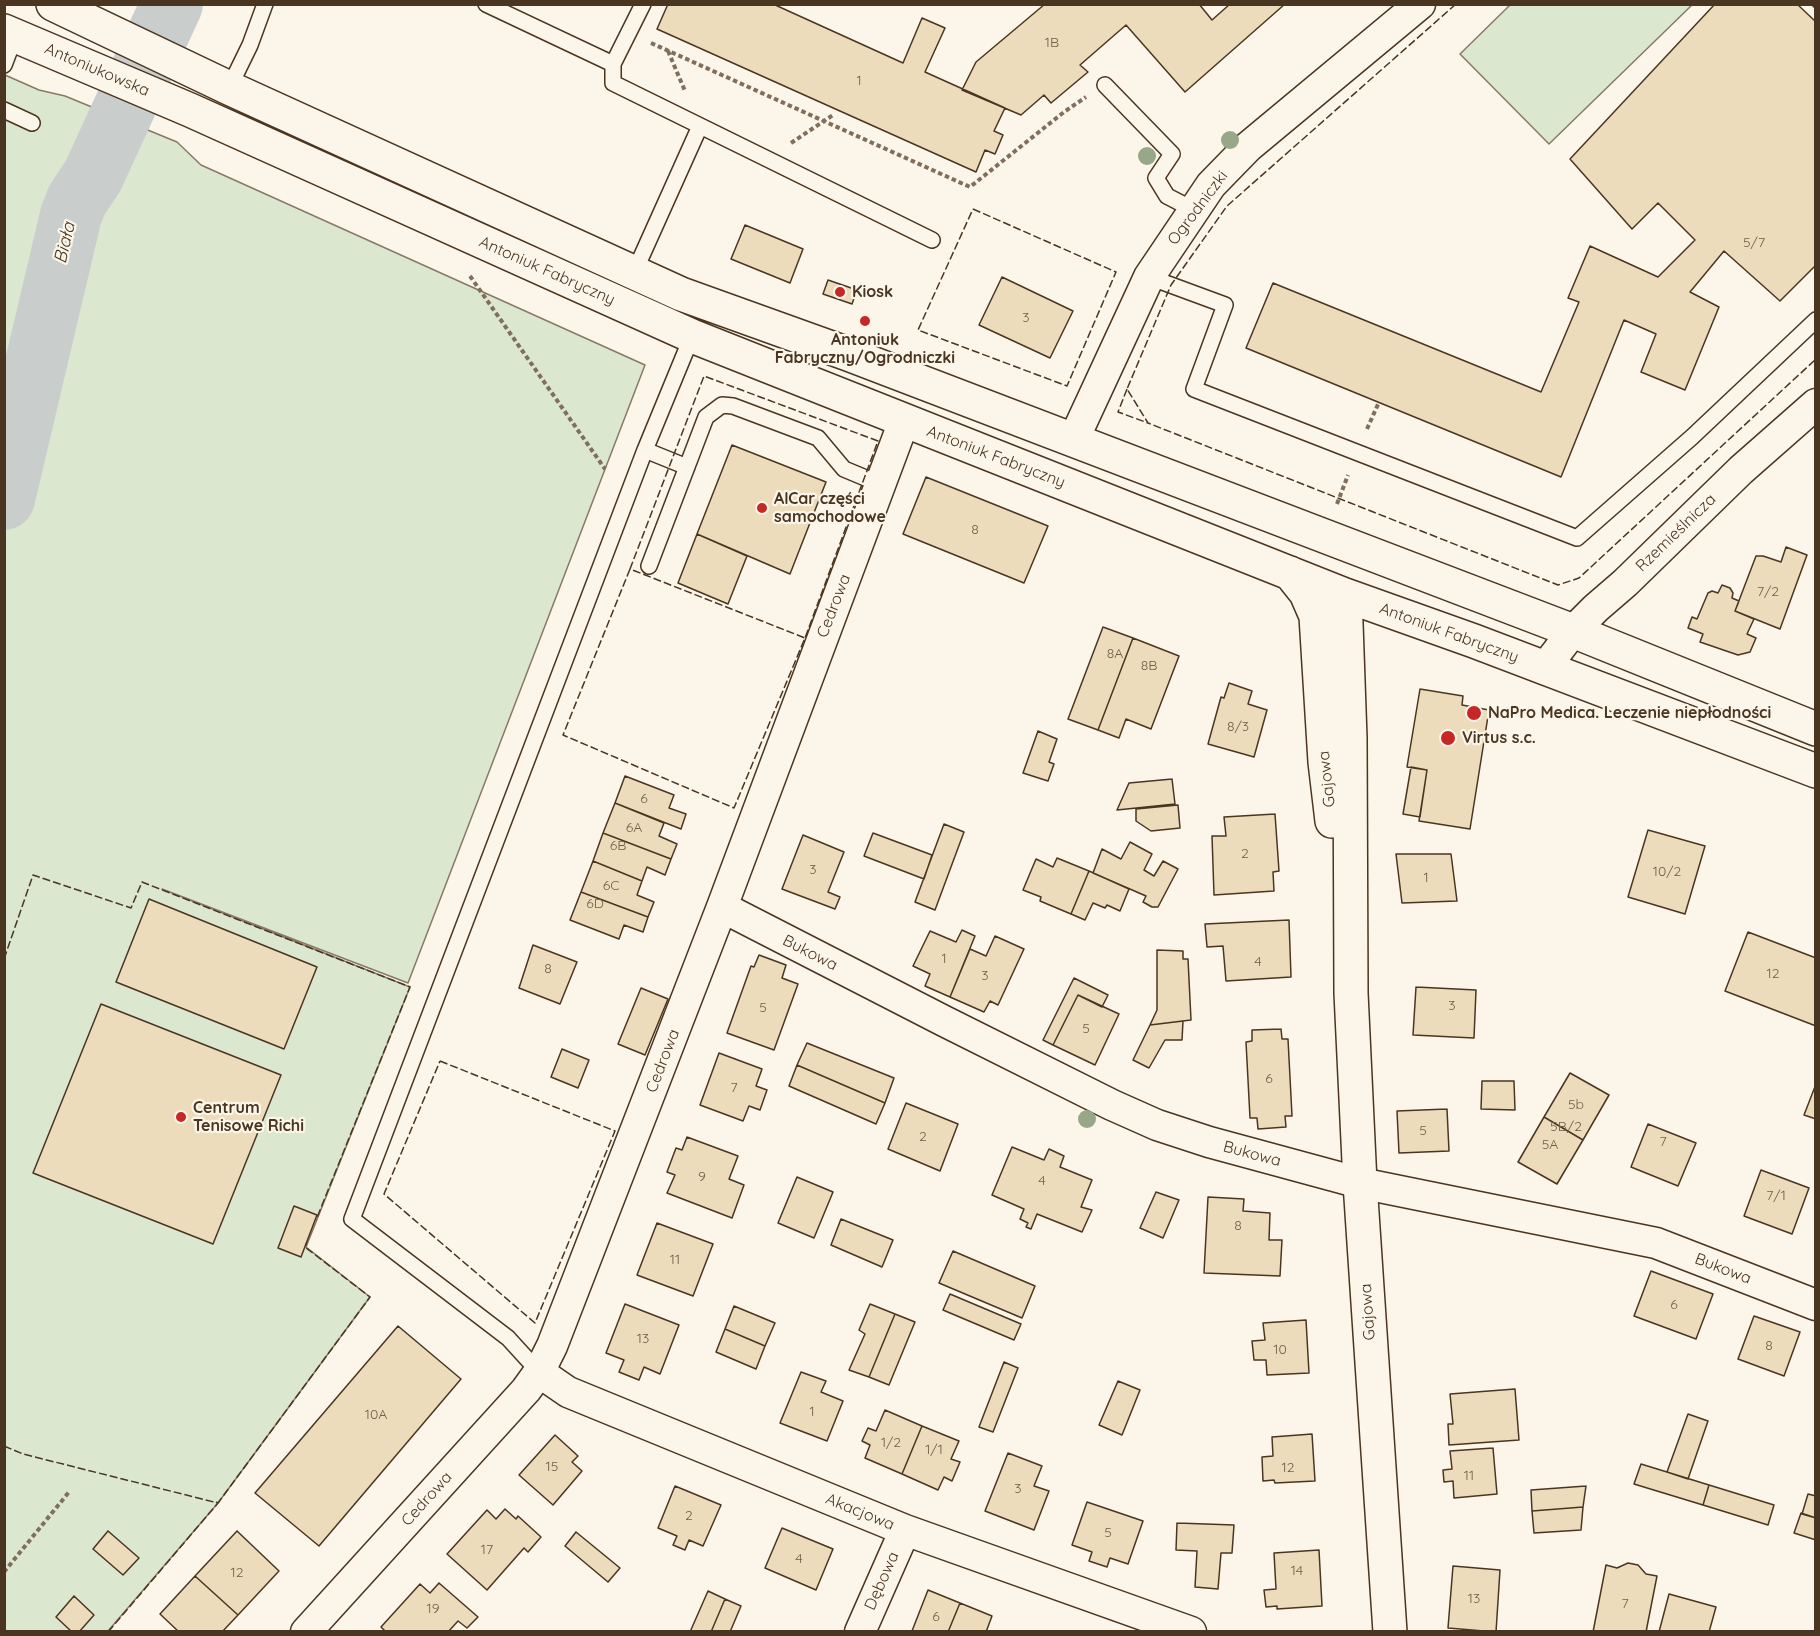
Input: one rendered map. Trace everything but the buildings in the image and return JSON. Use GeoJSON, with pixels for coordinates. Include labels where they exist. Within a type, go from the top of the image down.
{"type":"FeatureCollection","features":[{"type":"Feature","properties":{"kind":"main road"},"geometry":{"type":"LineString","coordinates":[[53,4],[217,82]]}},
{"type":"Feature","properties":{"kind":"main road","name":"Antoniukowska"},"geometry":{"type":"LineString","coordinates":[[8,44],[81,63],[190,110]]}},
{"type":"Feature","properties":{"kind":"main road","name":"Antoniuk Fabryczny"},"geometry":{"type":"LineString","coordinates":[[217,82],[681,294],[848,354],[1573,631],[1815,729]]}},
{"type":"Feature","properties":{"kind":"main road","name":"Antoniuk Fabryczny"},"geometry":{"type":"LineString","coordinates":[[190,110],[692,336],[1345,595],[1815,771]]}},
{"type":"Feature","properties":{"kind":"main road"},"geometry":{"type":"LineString","coordinates":[[1284,521],[1314,550],[1345,595]]}},
{"type":"Feature","properties":{"kind":"main road","name":"Gajowa"},"geometry":{"type":"LineString","coordinates":[[1290,573],[1306,593],[1316,616],[1325,762],[1351,993]]}},
{"type":"Feature","properties":{"kind":"main road","name":"Gajowa"},"geometry":{"type":"LineString","coordinates":[[1345,595],[1350,738],[1351,993],[1360,1183],[1390,1632]]}},
{"type":"Feature","properties":{"kind":"main road"},"geometry":{"type":"LineString","coordinates":[[1713,732],[1726,693]]}},
{"type":"Feature","properties":{"kind":"street","name":"Ogrodniczki"},"geometry":{"type":"LineString","coordinates":[[1073,441],[1149,277],[1211,185],[1248,147],[1420,4]]}},
{"type":"Feature","properties":{"kind":"street","name":"Rzemieślnicza"},"geometry":{"type":"LineString","coordinates":[[1544,669],[1573,631],[1741,470],[1815,404]]}},
{"type":"Feature","properties":{"kind":"street","name":"Cedrowa"},"geometry":{"type":"LineString","coordinates":[[306,1632],[526,1390],[539,1372],[560,1327],[722,907],[904,421]]}},
{"type":"Feature","properties":{"kind":"street","name":"Bukowa"},"geometry":{"type":"LineString","coordinates":[[722,907],[954,1026],[1157,1125],[1209,1142],[1360,1183],[1656,1243],[1815,1305]]}},
{"type":"Feature","properties":{"kind":"street","name":"Akacjowa"},"geometry":{"type":"LineString","coordinates":[[539,1372],[568,1392],[904,1530],[1191,1632]]}},
{"type":"Feature","properties":{"kind":"street","name":"Dębowa"},"geometry":{"type":"LineString","coordinates":[[860,1632],[904,1530]]}},
{"type":"Feature","properties":{"kind":"lane"},"geometry":{"type":"LineString","coordinates":[[217,82],[250,45],[265,4]]}},
{"type":"Feature","properties":{"kind":"lane"},"geometry":{"type":"LineString","coordinates":[[486,4],[613,64]]}},
{"type":"Feature","properties":{"kind":"lane"},"geometry":{"type":"LineString","coordinates":[[643,4],[613,64],[613,83],[932,240]]}},
{"type":"Feature","properties":{"kind":"lane"},"geometry":{"type":"LineString","coordinates":[[1105,85],[1172,154],[1156,178],[1167,196],[1194,210]]}},
{"type":"Feature","properties":{"kind":"lane"},"geometry":{"type":"LineString","coordinates":[[4,110],[32,123]]}},
{"type":"Feature","properties":{"kind":"lane"},"geometry":{"type":"LineString","coordinates":[[634,273],[700,126]]}},
{"type":"Feature","properties":{"kind":"lane"},"geometry":{"type":"LineString","coordinates":[[1149,277],[1225,305],[1194,389],[1577,538],[1692,437],[1815,320]]}},
{"type":"Feature","properties":{"kind":"lane"},"geometry":{"type":"LineString","coordinates":[[539,1372],[508,1338],[352,1219],[645,450],[692,336]]}},
{"type":"Feature","properties":{"kind":"lane"},"geometry":{"type":"LineString","coordinates":[[649,566],[706,417],[722,405],[733,406],[818,438],[844,469],[880,484]]}},
{"type":"Feature","properties":{"kind":"lane"},"geometry":{"type":"LineString","coordinates":[[645,450],[687,467]]}},
{"type":"Feature","properties":{"kind":"path"},"geometry":{"type":"LineString","coordinates":[[629,33],[970,187],[1064,112],[1105,85]]}},
{"type":"Feature","properties":{"kind":"path"},"geometry":{"type":"LineString","coordinates":[[768,159],[833,115]]}},
{"type":"Feature","properties":{"kind":"path"},"geometry":{"type":"LineString","coordinates":[[470,276],[605,469]]}},
{"type":"Feature","properties":{"kind":"path"},"geometry":{"type":"LineString","coordinates":[[4,1572],[69,1492]]}},
{"type":"Feature","properties":{"kind":"green space"},"geometry":{"type":"Polygon","coordinates":[[[138,5],[172,5],[167,17],[138,5]]]}},
{"type":"Feature","properties":{"kind":"green space"},"geometry":{"type":"Polygon","coordinates":[[[1510,5],[1692,5],[1549,144],[1460,54],[1510,5]]]}},
{"type":"Feature","properties":{"kind":"green space"},"geometry":{"type":"Polygon","coordinates":[[[5,75],[39,90],[65,96],[177,142],[201,165],[645,365],[408,983],[162,889],[410,987],[306,1247],[370,1297],[218,1503],[108,1631],[5,1632],[5,75]]]}},
{"type":"Feature","properties":{"kind":"waterway","name":"Biała"},"geometry":{"type":"LineString","coordinates":[[4,499],[71,215],[77,200],[93,176],[172,4]]}},
{"type":"Feature","properties":{"kind":"fence"},"geometry":{"type":"LineString","coordinates":[[1456,4],[1227,206],[1171,285],[1127,389],[1148,423],[1558,585],[1579,578],[1816,359]]}},
{"type":"Feature","properties":{"kind":"fence"},"geometry":{"type":"LineString","coordinates":[[1811,4],[1816,9]]}},
{"type":"Feature","properties":{"kind":"fence"},"geometry":{"type":"LineString","coordinates":[[973,209],[1116,272],[1067,386],[918,330],[973,209]]}},
{"type":"Feature","properties":{"kind":"fence"},"geometry":{"type":"LineString","coordinates":[[630,569],[563,735],[734,808],[805,638],[878,441],[704,376],[630,569],[805,638]]}},
{"type":"Feature","properties":{"kind":"fence"},"geometry":{"type":"LineString","coordinates":[[1127,389],[1118,412],[1148,423]]}},
{"type":"Feature","properties":{"kind":"fence"},"geometry":{"type":"LineString","coordinates":[[4,959],[33,875],[131,908],[142,882],[410,987],[316,1220]]}},
{"type":"Feature","properties":{"kind":"fence"},"geometry":{"type":"LineString","coordinates":[[440,1061],[615,1131],[535,1323],[384,1194],[440,1061]]}},
{"type":"Feature","properties":{"kind":"fence"},"geometry":{"type":"LineString","coordinates":[[4,1446],[23,1454],[218,1503],[370,1297],[305,1247],[307,1242]]}},
{"type":"Feature","properties":{"kind":"fence"},"geometry":{"type":"LineString","coordinates":[[108,1632],[218,1503],[216,1502]]}},
{"type":"Feature","properties":{"kind":"place","name":"Kiosk"},"geometry":{"type":"Point","coordinates":[840,292]}},
{"type":"Feature","properties":{"kind":"place","name":"Antoniuk Fabryczny/Ogrodniczki"},"geometry":{"type":"Point","coordinates":[865,321]}},
{"type":"Feature","properties":{"kind":"place","name":"AlCar części samochodowe"},"geometry":{"type":"Point","coordinates":[762,508]}},
{"type":"Feature","properties":{"kind":"place","name":"NaPro Medica. Leczenie niepłodności"},"geometry":{"type":"Point","coordinates":[1474,713]}},
{"type":"Feature","properties":{"kind":"place","name":"Virtus s.c."},"geometry":{"type":"Point","coordinates":[1448,738]}},
{"type":"Feature","properties":{"kind":"place","name":"Centrum Tenisowe Richi"},"geometry":{"type":"Point","coordinates":[181,1117]}}]}
